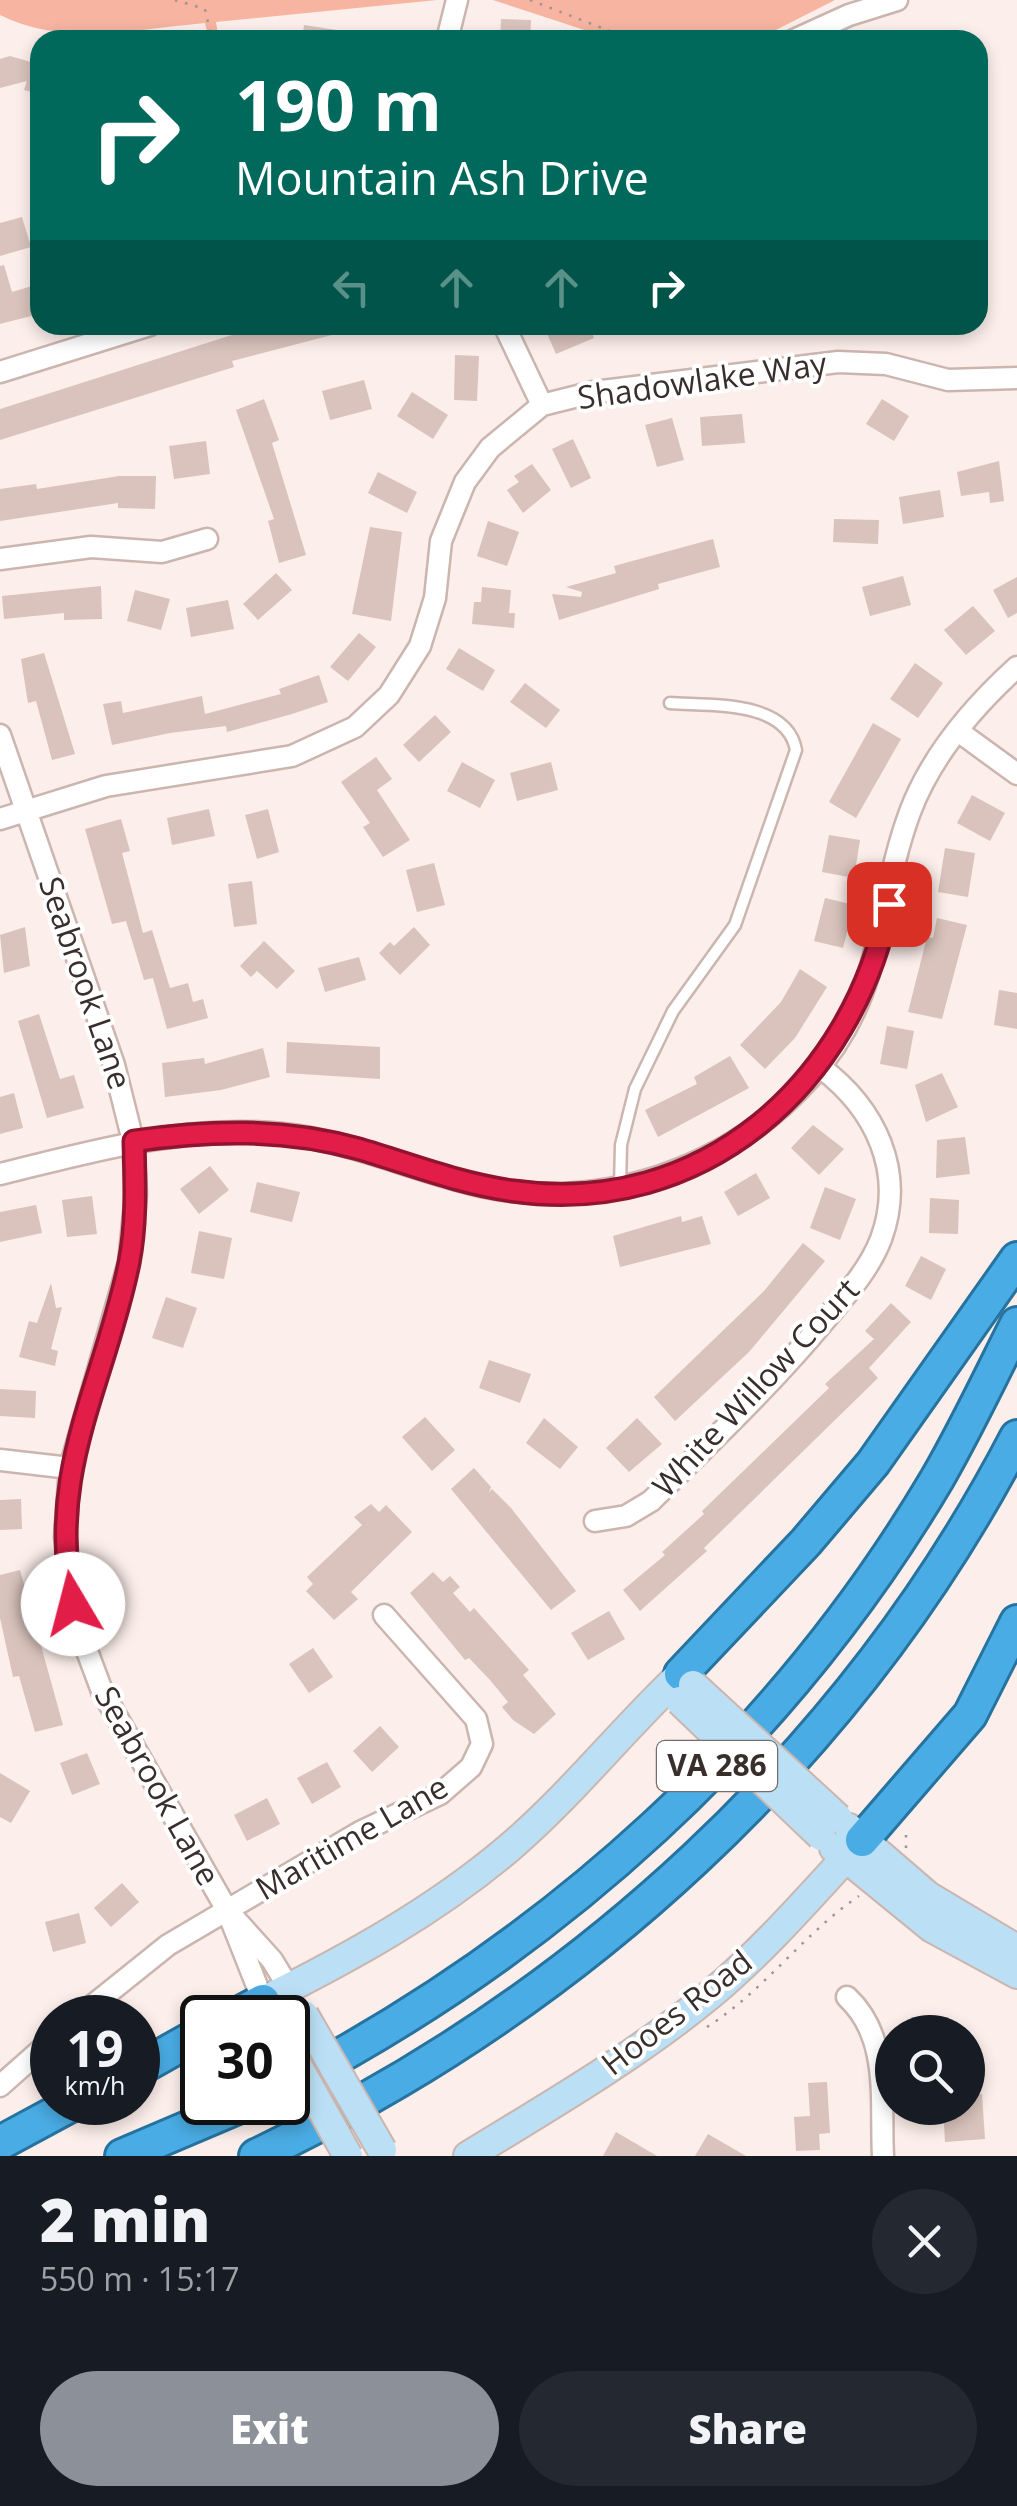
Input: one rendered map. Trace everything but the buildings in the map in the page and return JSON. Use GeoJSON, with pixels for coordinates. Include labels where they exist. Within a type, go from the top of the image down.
{"type":"FeatureCollection","features":[{"type":"Feature","properties":{"kind":"highway"},"geometry":{"type":"LineString","coordinates":[[680,1687],[873,1463],[1017,1259]]}},
{"type":"Feature","properties":{"kind":"highway","name":"VA 286"},"geometry":{"type":"LineString","coordinates":[[310,2072],[412,2014],[524,1938],[602,1876],[706,1778],[811,1659],[885,1560],[937,1478],[1017,1324]]}},
{"type":"Feature","properties":{"kind":"highway","name":"VA 286"},"geometry":{"type":"LineString","coordinates":[[256,2156],[394,2085],[484,2028],[571,1966],[691,1863],[794,1758],[874,1660],[954,1545],[1017,1437]]}},
{"type":"Feature","properties":{"kind":"highway"},"geometry":{"type":"LineString","coordinates":[[841,1838],[970,1715],[1017,1622]]}},
{"type":"Feature","properties":{"kind":"highway"},"geometry":{"type":"LineString","coordinates":[[0,2143],[33,2125]]}},
{"type":"Feature","properties":{"kind":"highway"},"geometry":{"type":"LineString","coordinates":[[122,2156],[195,2125]]}},
{"type":"Feature","properties":{"kind":"main road"},"geometry":{"type":"LineString","coordinates":[[286,1995],[408,1922],[489,1864],[680,1687],[932,1928],[1017,1974]]}},
{"type":"Feature","properties":{"kind":"main road"},"geometry":{"type":"LineString","coordinates":[[841,1838],[1017,1949]]}},
{"type":"Feature","properties":{"kind":"main road","name":"Hooes Road"},"geometry":{"type":"LineString","coordinates":[[468,2156],[614,2066],[690,2011],[749,1960],[841,1838]]}},
{"type":"Feature","properties":{"kind":"main road"},"geometry":{"type":"LineString","coordinates":[[310,2025],[383,2153]]}},
{"type":"Feature","properties":{"kind":"main road"},"geometry":{"type":"LineString","coordinates":[[310,2088],[348,2156]]}},
{"type":"Feature","properties":{"kind":"street"},"geometry":{"type":"LineString","coordinates":[[449,30],[456,0]]}},
{"type":"Feature","properties":{"kind":"street"},"geometry":{"type":"LineString","coordinates":[[816,30],[897,0]]}},
{"type":"Feature","properties":{"kind":"street"},"geometry":{"type":"LineString","coordinates":[[0,372],[118,335]]}},
{"type":"Feature","properties":{"kind":"street"},"geometry":{"type":"LineString","coordinates":[[509,335],[542,405]]}},
{"type":"Feature","properties":{"kind":"street","name":"Shadowlake Way"},"geometry":{"type":"LineString","coordinates":[[0,819],[106,786],[292,756],[355,726],[389,695],[420,646],[435,598],[441,541],[464,482],[490,448],[542,405],[594,392],[838,362],[886,364],[948,380],[1017,378]]}},
{"type":"Feature","properties":{"kind":"street"},"geometry":{"type":"LineString","coordinates":[[0,558],[91,546],[162,552],[207,539]]}},
{"type":"Feature","properties":{"kind":"street"},"geometry":{"type":"LineString","coordinates":[[0,1174],[134,1141],[206,1132],[286,1134],[516,1192],[571,1194],[655,1178],[733,1142],[766,1119],[820,1067],[847,1025],[870,976],[900,845],[918,793],[958,731],[1017,668]]}},
{"type":"Feature","properties":{"kind":"street"},"geometry":{"type":"LineString","coordinates":[[958,731],[1017,774]]}},
{"type":"Feature","properties":{"kind":"street","name":"Seabrook Lane"},"geometry":{"type":"LineString","coordinates":[[0,734],[114,1064],[134,1141],[136,1194],[129,1262],[70,1468],[65,1524],[69,1582],[89,1661],[270,1995]]}},
{"type":"Feature","properties":{"kind":"street","name":"White Willow Court"},"geometry":{"type":"LineString","coordinates":[[595,1521],[626,1516],[651,1501],[798,1353],[875,1253],[889,1201],[886,1156],[868,1113],[854,1094],[820,1067]]}},
{"type":"Feature","properties":{"kind":"street"},"geometry":{"type":"LineString","coordinates":[[0,1460],[70,1468]]}},
{"type":"Feature","properties":{"kind":"street","name":"Maritime Lane"},"geometry":{"type":"LineString","coordinates":[[104,1995],[146,1960],[226,1910],[360,1832],[440,1794],[476,1760],[482,1744],[476,1719],[384,1614]]}},
{"type":"Feature","properties":{"kind":"street"},"geometry":{"type":"LineString","coordinates":[[847,1996],[864,2016],[877,2045],[883,2156]]}},
{"type":"Feature","properties":{"kind":"street"},"geometry":{"type":"LineString","coordinates":[[0,2086],[30,2059]]}},
{"type":"Feature","properties":{"kind":"lane"},"geometry":{"type":"LineString","coordinates":[[620,1187],[621,1145],[635,1089],[673,1010],[735,925],[796,750],[793,733],[781,720],[741,710],[670,703]]}},
{"type":"Feature","properties":{"kind":"path"},"geometry":{"type":"LineString","coordinates":[[175,0],[205,9],[210,30]]}},
{"type":"Feature","properties":{"kind":"path"},"geometry":{"type":"LineString","coordinates":[[530,0],[607,30]]}},
{"type":"Feature","properties":{"kind":"shaded area"},"geometry":{"type":"Polygon","coordinates":[[[0,0],[437,0],[216,22],[217,30],[207,30],[205,23],[144,30],[45,30],[0,15],[0,0]]]}},
{"type":"Feature","properties":{"kind":"shaded area"},"geometry":{"type":"Polygon","coordinates":[[[493,0],[835,0],[776,30],[584,30],[493,0]]]}},
{"type":"Feature","properties":{"kind":"route"},"geometry":{"type":"LineString","coordinates":[[73,1604],[65,1537],[70,1468],[129,1262],[136,1194],[134,1141],[206,1132],[286,1134],[516,1192],[585,1193],[655,1178],[700,1161],[743,1136],[820,1067],[864,990],[889,904]]}}]}
